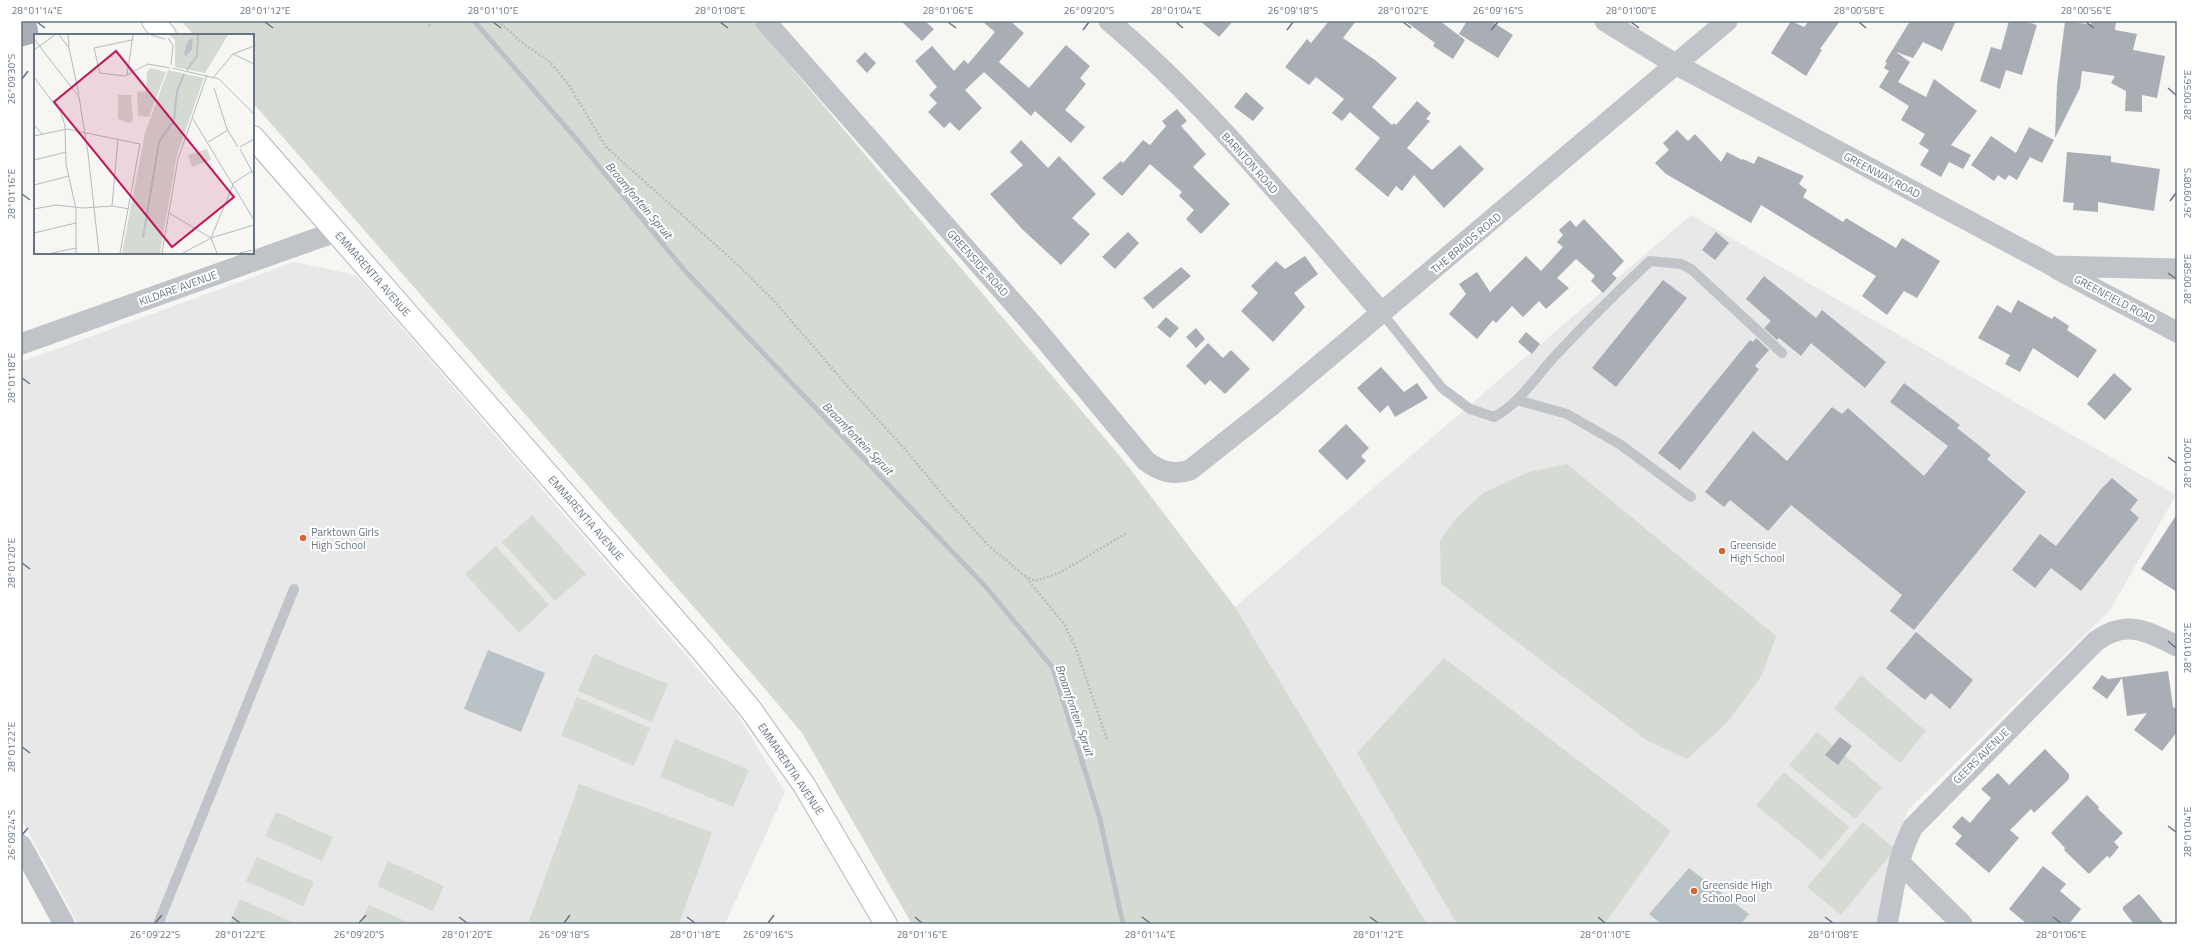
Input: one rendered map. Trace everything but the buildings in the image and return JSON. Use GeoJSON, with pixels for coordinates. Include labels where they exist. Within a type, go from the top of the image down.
{"type":"FeatureCollection","features":[{"type":"Feature","properties":{"kind":"street"},"geometry":{"type":"LineString","coordinates":[[153,21],[164,34]]}},
{"type":"Feature","properties":{"kind":"street","name":"GREENSIDE ROAD"},"geometry":{"type":"LineString","coordinates":[[765,21],[1032,324],[1146,461],[1159,470],[1171,473],[1181,473],[1190,470],[1202,461]]}},
{"type":"Feature","properties":{"kind":"street","name":"BARNTON ROAD"},"geometry":{"type":"LineString","coordinates":[[1109,21],[1146,52],[1203,110],[1382,313]]}},
{"type":"Feature","properties":{"kind":"street","name":"GREENWAY ROAD"},"geometry":{"type":"LineString","coordinates":[[1605,21],[1675,64],[2053,266],[2177,269]]}},
{"type":"Feature","properties":{"kind":"street","name":"THE BRAIDS ROAD"},"geometry":{"type":"LineString","coordinates":[[1202,461],[1382,313],[1727,21]]}},
{"type":"Feature","properties":{"kind":"street","name":"EMMARENTIA AVENUE"},"geometry":{"type":"LineString","coordinates":[[254,138],[693,640],[751,710],[804,785],[886,924]]}},
{"type":"Feature","properties":{"kind":"street","name":"KILDARE AVENUE"},"geometry":{"type":"LineString","coordinates":[[21,344],[335,232]]}},
{"type":"Feature","properties":{"kind":"street","name":"GREENFIELD ROAD"},"geometry":{"type":"LineString","coordinates":[[2053,266],[2177,332]]}},
{"type":"Feature","properties":{"kind":"street","name":"GEERS AVENUE"},"geometry":{"type":"LineString","coordinates":[[1888,924],[1899,862],[1907,838],[1913,827],[1926,811],[2096,641],[2116,629],[2130,628],[2144,631],[2177,646]]}},
{"type":"Feature","properties":{"kind":"street"},"geometry":{"type":"LineString","coordinates":[[21,845],[64,924]]}},
{"type":"Feature","properties":{"kind":"street"},"geometry":{"type":"LineString","coordinates":[[1899,862],[1962,924]]}},
{"type":"Feature","properties":{"kind":"lane"},"geometry":{"type":"LineString","coordinates":[[1382,313],[1442,388],[1470,409],[1494,417],[1506,410],[1554,357],[1650,261],[1681,264],[1691,269],[1782,352]]}},
{"type":"Feature","properties":{"kind":"lane"},"geometry":{"type":"LineString","coordinates":[[1516,400],[1567,414],[1622,445],[1691,497]]}},
{"type":"Feature","properties":{"kind":"lane"},"geometry":{"type":"LineString","coordinates":[[158,924],[294,589]]}},
{"type":"Feature","properties":{"kind":"path"},"geometry":{"type":"LineString","coordinates":[[427,21],[430,26]]}},
{"type":"Feature","properties":{"kind":"path"},"geometry":{"type":"LineString","coordinates":[[498,21],[524,44],[550,62],[569,85],[606,147],[739,266],[776,303],[848,388],[905,449],[946,499],[988,545],[1025,576],[1064,624],[1075,646],[1107,739]]}},
{"type":"Feature","properties":{"kind":"path"},"geometry":{"type":"LineString","coordinates":[[1025,576],[1035,581],[1059,573],[1127,533]]}},
{"type":"Feature","properties":{"kind":"shaded area"},"geometry":{"type":"Polygon","coordinates":[[[181,21],[752,21],[1124,461],[1235,607],[1427,924],[912,924],[802,733],[754,676],[254,104],[254,34],[193,34],[181,21]]]}},
{"type":"Feature","properties":{"kind":"shaded area","name":"Greenside High School"},"geometry":{"type":"Polygon","coordinates":[[[1691,215],[2176,495],[2110,610],[1907,811],[1877,924],[1427,924],[1235,607],[1691,215]]]}},
{"type":"Feature","properties":{"kind":"shaded area","name":"Parktown Girls High School"},"geometry":{"type":"Polygon","coordinates":[[[294,262],[356,275],[737,714],[785,792],[725,924],[78,924],[21,818],[21,362],[294,262]]]}},
{"type":"Feature","properties":{"kind":"shaded area"},"geometry":{"type":"Polygon","coordinates":[[[1567,464],[1776,636],[1762,675],[1728,722],[1687,759],[1646,740],[1441,584],[1440,541],[1457,517],[1483,493],[1529,472],[1567,464]]]}},
{"type":"Feature","properties":{"kind":"shaded area"},"geometry":{"type":"Polygon","coordinates":[[[532,515],[586,574],[555,601],[502,542],[532,515]]]}},
{"type":"Feature","properties":{"kind":"shaded area"},"geometry":{"type":"Polygon","coordinates":[[[496,546],[549,605],[519,633],[465,574],[496,546]]]}},
{"type":"Feature","properties":{"kind":"shaded area"},"geometry":{"type":"Polygon","coordinates":[[[488,650],[545,673],[521,732],[464,709],[488,650]]]}},
{"type":"Feature","properties":{"kind":"shaded area"},"geometry":{"type":"Polygon","coordinates":[[[594,654],[668,684],[652,722],[578,691],[594,654]]]}},
{"type":"Feature","properties":{"kind":"shaded area"},"geometry":{"type":"Polygon","coordinates":[[[1444,658],[1671,831],[1606,922],[1607,924],[1457,924],[1357,753],[1444,658]]]}},
{"type":"Feature","properties":{"kind":"shaded area"},"geometry":{"type":"Polygon","coordinates":[[[1861,675],[1926,731],[1900,763],[1834,709],[1861,675]]]}},
{"type":"Feature","properties":{"kind":"shaded area"},"geometry":{"type":"Polygon","coordinates":[[[577,697],[650,728],[634,766],[561,735],[577,697]]]}},
{"type":"Feature","properties":{"kind":"shaded area"},"geometry":{"type":"Polygon","coordinates":[[[1817,732],[1882,787],[1855,819],[1789,765],[1817,732]]]}},
{"type":"Feature","properties":{"kind":"shaded area"},"geometry":{"type":"Polygon","coordinates":[[[675,739],[749,770],[733,807],[660,777],[675,739]]]}},
{"type":"Feature","properties":{"kind":"shaded area"},"geometry":{"type":"Polygon","coordinates":[[[1784,772],[1849,827],[1822,860],[1756,805],[1784,772]]]}},
{"type":"Feature","properties":{"kind":"shaded area"},"geometry":{"type":"Polygon","coordinates":[[[579,784],[712,832],[679,924],[528,924],[579,784]]]}},
{"type":"Feature","properties":{"kind":"shaded area"},"geometry":{"type":"Polygon","coordinates":[[[276,812],[333,837],[322,861],[265,836],[276,812]]]}},
{"type":"Feature","properties":{"kind":"shaded area"},"geometry":{"type":"Polygon","coordinates":[[[1863,822],[1895,849],[1841,915],[1807,887],[1863,822]]]}},
{"type":"Feature","properties":{"kind":"shaded area"},"geometry":{"type":"Polygon","coordinates":[[[257,857],[314,882],[303,906],[246,881],[257,857]]]}},
{"type":"Feature","properties":{"kind":"shaded area"},"geometry":{"type":"Polygon","coordinates":[[[388,861],[444,886],[433,911],[377,886],[388,861]]]}},
{"type":"Feature","properties":{"kind":"shaded area","name":"Greenside High School Pool"},"geometry":{"type":"Polygon","coordinates":[[[1689,868],[1749,914],[1741,924],[1661,924],[1649,914],[1689,868]]]}},
{"type":"Feature","properties":{"kind":"shaded area"},"geometry":{"type":"Polygon","coordinates":[[[240,899],[297,924],[230,923],[240,899]]]}},
{"type":"Feature","properties":{"kind":"shaded area"},"geometry":{"type":"Polygon","coordinates":[[[369,905],[412,924],[361,924],[369,905]]]}},
{"type":"Feature","properties":{"kind":"waterway","name":"Braamfontein Spruit"},"geometry":{"type":"LineString","coordinates":[[474,21],[578,141],[686,272],[985,586],[1053,668],[1100,819],[1123,924]]}},
{"type":"Feature","properties":{"kind":"place","name":"Parktown Girls High School"},"geometry":{"type":"Point","coordinates":[303,538]}},
{"type":"Feature","properties":{"kind":"place","name":"Greenside High School"},"geometry":{"type":"Point","coordinates":[1722,551]}},
{"type":"Feature","properties":{"kind":"place","name":"Greenside High School Pool"},"geometry":{"type":"Point","coordinates":[1694,891]}}]}
